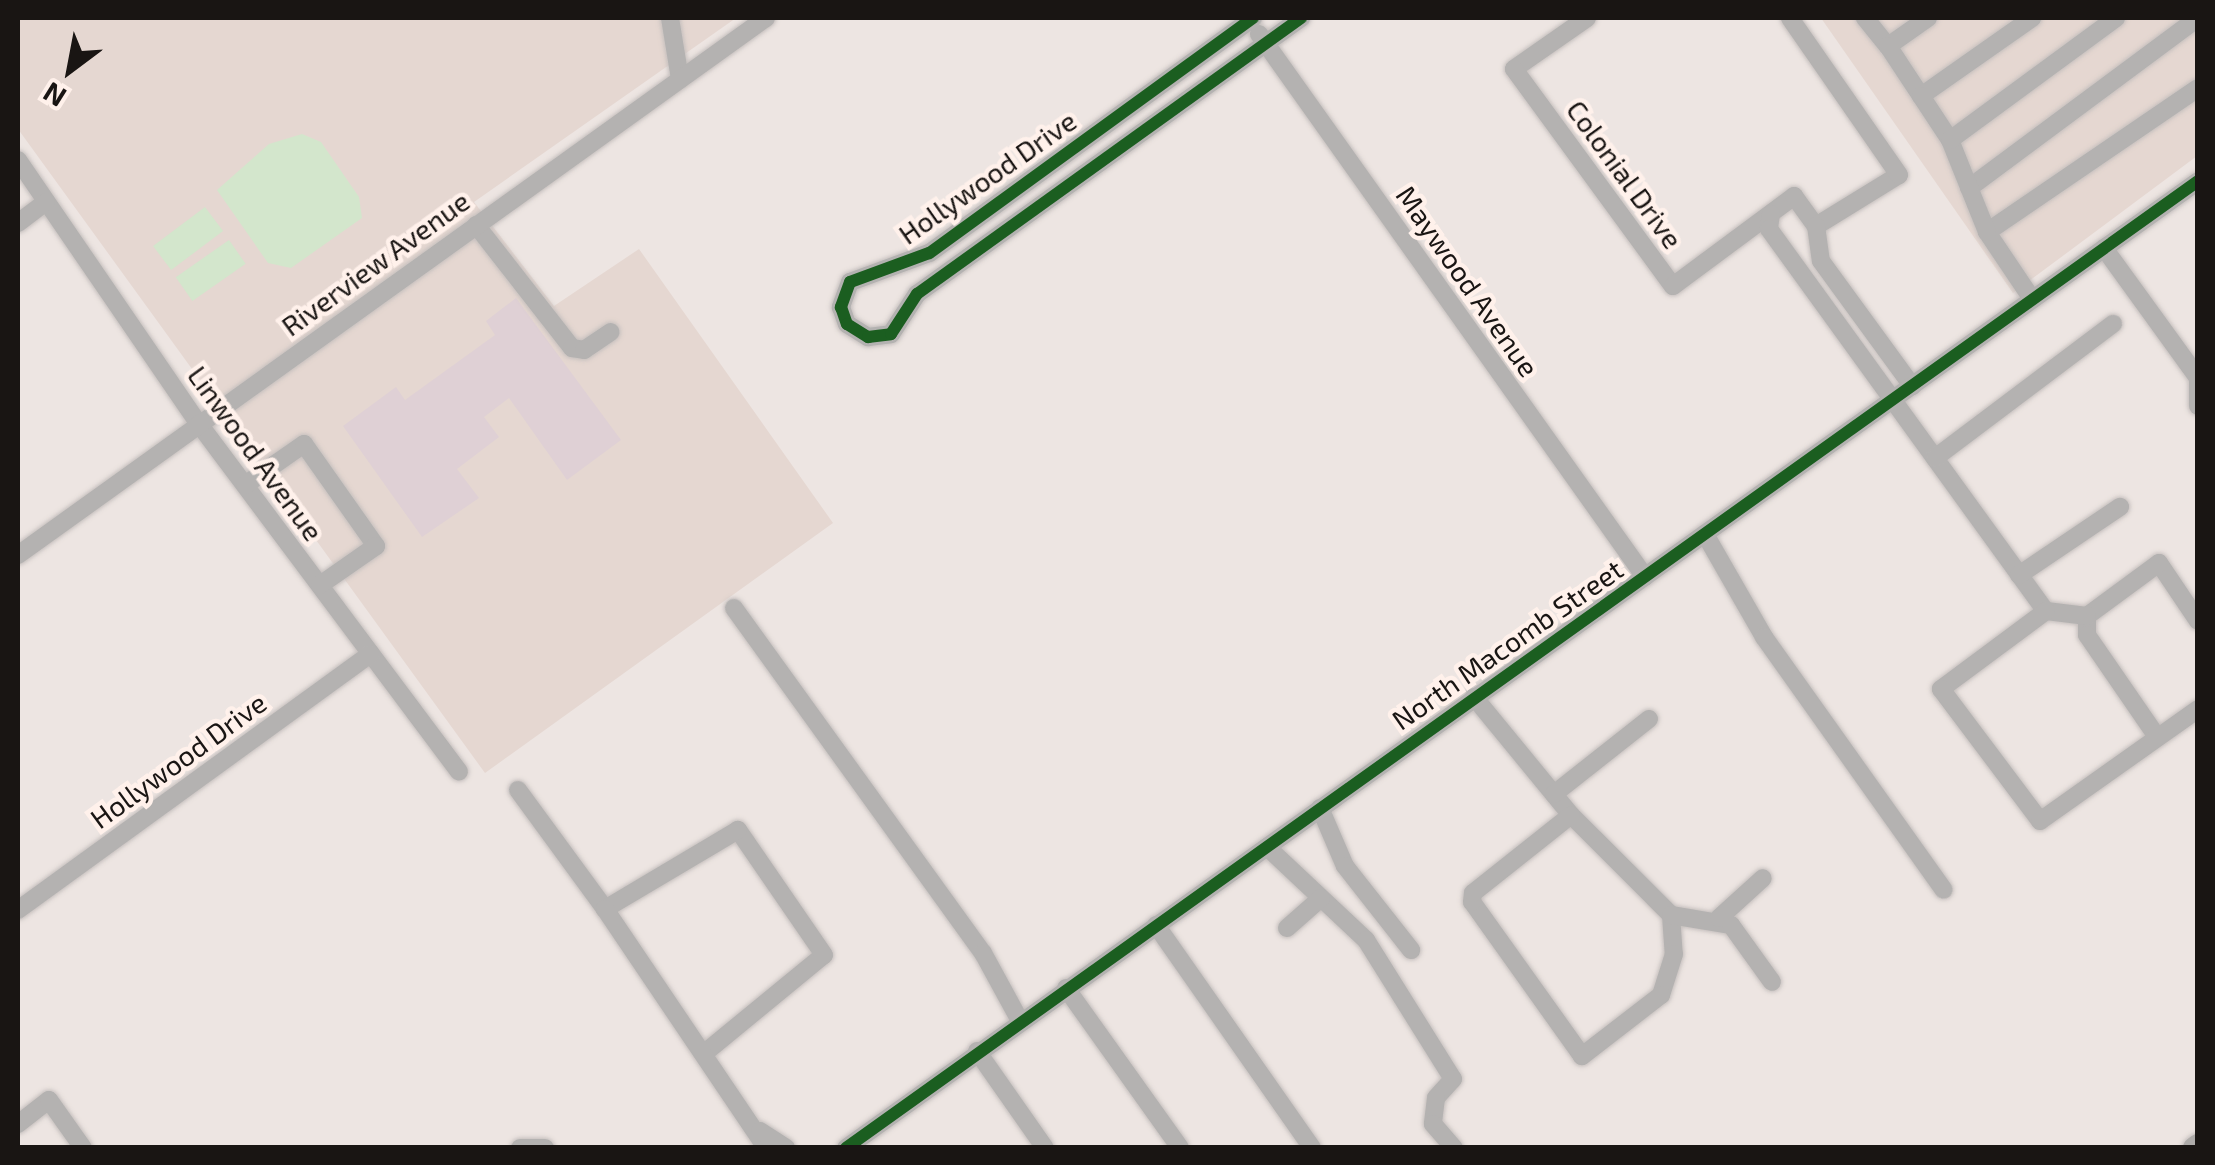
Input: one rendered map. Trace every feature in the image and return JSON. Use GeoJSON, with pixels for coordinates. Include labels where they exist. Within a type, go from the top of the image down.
{"type":"FeatureCollection","features":[{"type":"Feature","properties":{"kind":"street"},"geometry":{"type":"LineString","coordinates":[[670,18],[680,79]]}},
{"type":"Feature","properties":{"kind":"street","name":"Riverview Avenue"},"geometry":{"type":"LineString","coordinates":[[18,555],[766,18]]}},
{"type":"Feature","properties":{"kind":"street","name":"Hollywood Drive"},"geometry":{"type":"LineString","coordinates":[[1250,18],[929,253],[850,282],[841,307],[847,324],[868,337],[890,334],[917,294],[1301,18]]}},
{"type":"Feature","properties":{"kind":"street","name":"Maywood Avenue"},"geometry":{"type":"LineString","coordinates":[[1250,18],[1645,577]]}},
{"type":"Feature","properties":{"kind":"street","name":"Colonial Drive"},"geometry":{"type":"LineString","coordinates":[[1588,18],[1514,69],[1673,286],[1770,214]]}},
{"type":"Feature","properties":{"kind":"street"},"geometry":{"type":"LineString","coordinates":[[1790,18],[1899,175],[1816,226]]}},
{"type":"Feature","properties":{"kind":"street"},"geometry":{"type":"LineString","coordinates":[[1865,18],[1950,140],[1987,232],[2032,299]]}},
{"type":"Feature","properties":{"kind":"street"},"geometry":{"type":"LineString","coordinates":[[1888,46],[1928,18]]}},
{"type":"Feature","properties":{"kind":"street"},"geometry":{"type":"LineString","coordinates":[[1921,96],[2032,18]]}},
{"type":"Feature","properties":{"kind":"street"},"geometry":{"type":"LineString","coordinates":[[2080,18],[2093,35]]}},
{"type":"Feature","properties":{"kind":"street"},"geometry":{"type":"LineString","coordinates":[[1950,140],[2116,18]]}},
{"type":"Feature","properties":{"kind":"street"},"geometry":{"type":"LineString","coordinates":[[1969,188],[2198,18]]}},
{"type":"Feature","properties":{"kind":"street"},"geometry":{"type":"LineString","coordinates":[[1987,232],[2198,88]]}},
{"type":"Feature","properties":{"kind":"street","name":"Linwood Avenue"},"geometry":{"type":"LineString","coordinates":[[18,160],[199,424],[459,772]]}},
{"type":"Feature","properties":{"kind":"street","name":"North Macomb Street"},"geometry":{"type":"LineString","coordinates":[[846,1148],[2198,181]]}},
{"type":"Feature","properties":{"kind":"street"},"geometry":{"type":"LineString","coordinates":[[1912,386],[1822,260],[1816,226],[1794,196],[1770,214],[1768,229],[2046,611]]}},
{"type":"Feature","properties":{"kind":"street"},"geometry":{"type":"LineString","coordinates":[[18,223],[46,202]]}},
{"type":"Feature","properties":{"kind":"street"},"geometry":{"type":"LineString","coordinates":[[476,225],[572,348],[584,350],[611,332]]}},
{"type":"Feature","properties":{"kind":"street"},"geometry":{"type":"LineString","coordinates":[[2104,248],[2198,379],[2198,406]]}},
{"type":"Feature","properties":{"kind":"street"},"geometry":{"type":"LineString","coordinates":[[1934,458],[2113,324]]}},
{"type":"Feature","properties":{"kind":"street"},"geometry":{"type":"LineString","coordinates":[[245,485],[304,444],[376,546],[320,585]]}},
{"type":"Feature","properties":{"kind":"street"},"geometry":{"type":"LineString","coordinates":[[2019,575],[2120,507]]}},
{"type":"Feature","properties":{"kind":"street"},"geometry":{"type":"LineString","coordinates":[[1705,534],[1764,637],[1944,890]]}},
{"type":"Feature","properties":{"kind":"street"},"geometry":{"type":"LineString","coordinates":[[2198,621],[2158,563],[2087,616],[2046,611],[1941,689],[2040,821],[2198,709]]}},
{"type":"Feature","properties":{"kind":"street"},"geometry":{"type":"LineString","coordinates":[[734,608],[982,952],[1020,1021]]}},
{"type":"Feature","properties":{"kind":"street"},"geometry":{"type":"LineString","coordinates":[[2087,616],[2087,634],[2157,737]]}},
{"type":"Feature","properties":{"kind":"street","name":"Hollywood Drive"},"geometry":{"type":"LineString","coordinates":[[18,910],[371,654]]}},
{"type":"Feature","properties":{"kind":"street"},"geometry":{"type":"LineString","coordinates":[[1474,697],[1572,814],[1671,915],[1674,954],[1661,996],[1582,1056],[1472,902],[1484,883],[1572,814]]}},
{"type":"Feature","properties":{"kind":"street"},"geometry":{"type":"LineString","coordinates":[[1554,794],[1648,719]]}},
{"type":"Feature","properties":{"kind":"street"},"geometry":{"type":"LineString","coordinates":[[518,790],[707,1051],[763,1139],[786,1148]]}},
{"type":"Feature","properties":{"kind":"street"},"geometry":{"type":"LineString","coordinates":[[1320,808],[1345,866],[1411,950]]}},
{"type":"Feature","properties":{"kind":"street"},"geometry":{"type":"LineString","coordinates":[[605,909],[738,830],[824,954],[707,1051]]}},
{"type":"Feature","properties":{"kind":"street"},"geometry":{"type":"LineString","coordinates":[[1267,848],[1366,940],[1453,1080],[1436,1098],[1433,1124],[1454,1148]]}},
{"type":"Feature","properties":{"kind":"street"},"geometry":{"type":"LineString","coordinates":[[1671,915],[1719,918],[1763,878]]}},
{"type":"Feature","properties":{"kind":"street"},"geometry":{"type":"LineString","coordinates":[[1286,928],[1321,898]]}},
{"type":"Feature","properties":{"kind":"street"},"geometry":{"type":"LineString","coordinates":[[1719,918],[1772,982]]}},
{"type":"Feature","properties":{"kind":"street"},"geometry":{"type":"LineString","coordinates":[[1156,925],[1312,1148]]}},
{"type":"Feature","properties":{"kind":"street"},"geometry":{"type":"LineString","coordinates":[[1066,988],[1180,1148]]}},
{"type":"Feature","properties":{"kind":"street"},"geometry":{"type":"LineString","coordinates":[[978,1051],[1045,1148]]}},
{"type":"Feature","properties":{"kind":"street"},"geometry":{"type":"LineString","coordinates":[[18,1124],[49,1100],[83,1148]]}},
{"type":"Feature","properties":{"kind":"street"},"geometry":{"type":"LineString","coordinates":[[520,1148],[546,1148]]}},
{"type":"Feature","properties":{"kind":"shaded area"},"geometry":{"type":"Polygon","coordinates":[[[18,18],[736,18],[474,202],[554,306],[639,249],[833,523],[485,773],[18,129],[18,18]]]}},
{"type":"Feature","properties":{"kind":"shaded area"},"geometry":{"type":"Polygon","coordinates":[[[1821,18],[2197,18],[2197,156],[2013,293],[1821,18]]]}},
{"type":"Feature","properties":{"kind":"green space"},"geometry":{"type":"Polygon","coordinates":[[[302,134],[321,142],[359,197],[362,218],[291,268],[268,263],[217,190],[269,144],[302,134]]]}},
{"type":"Feature","properties":{"kind":"green space"},"geometry":{"type":"Polygon","coordinates":[[[205,207],[223,231],[171,270],[153,246],[205,207]]]}},
{"type":"Feature","properties":{"kind":"green space"},"geometry":{"type":"Polygon","coordinates":[[[229,240],[246,264],[192,301],[176,277],[229,240]]]}},
{"type":"Feature","properties":{"kind":"building"},"geometry":{"type":"Polygon","coordinates":[[[516,298],[621,440],[567,480],[509,398],[484,417],[499,437],[457,469],[479,498],[422,537],[343,426],[396,387],[405,400],[495,335],[486,321],[516,298]]]}},
{"type":"Feature","properties":{"kind":"cycle path"},"geometry":{"type":"LineString","coordinates":[[1253,18],[929,253],[850,282],[841,307],[847,324],[868,337],[891,334],[917,294],[1301,18]]}},
{"type":"Feature","properties":{"kind":"cycle path"},"geometry":{"type":"LineString","coordinates":[[846,1148],[2198,181]]}}]}
